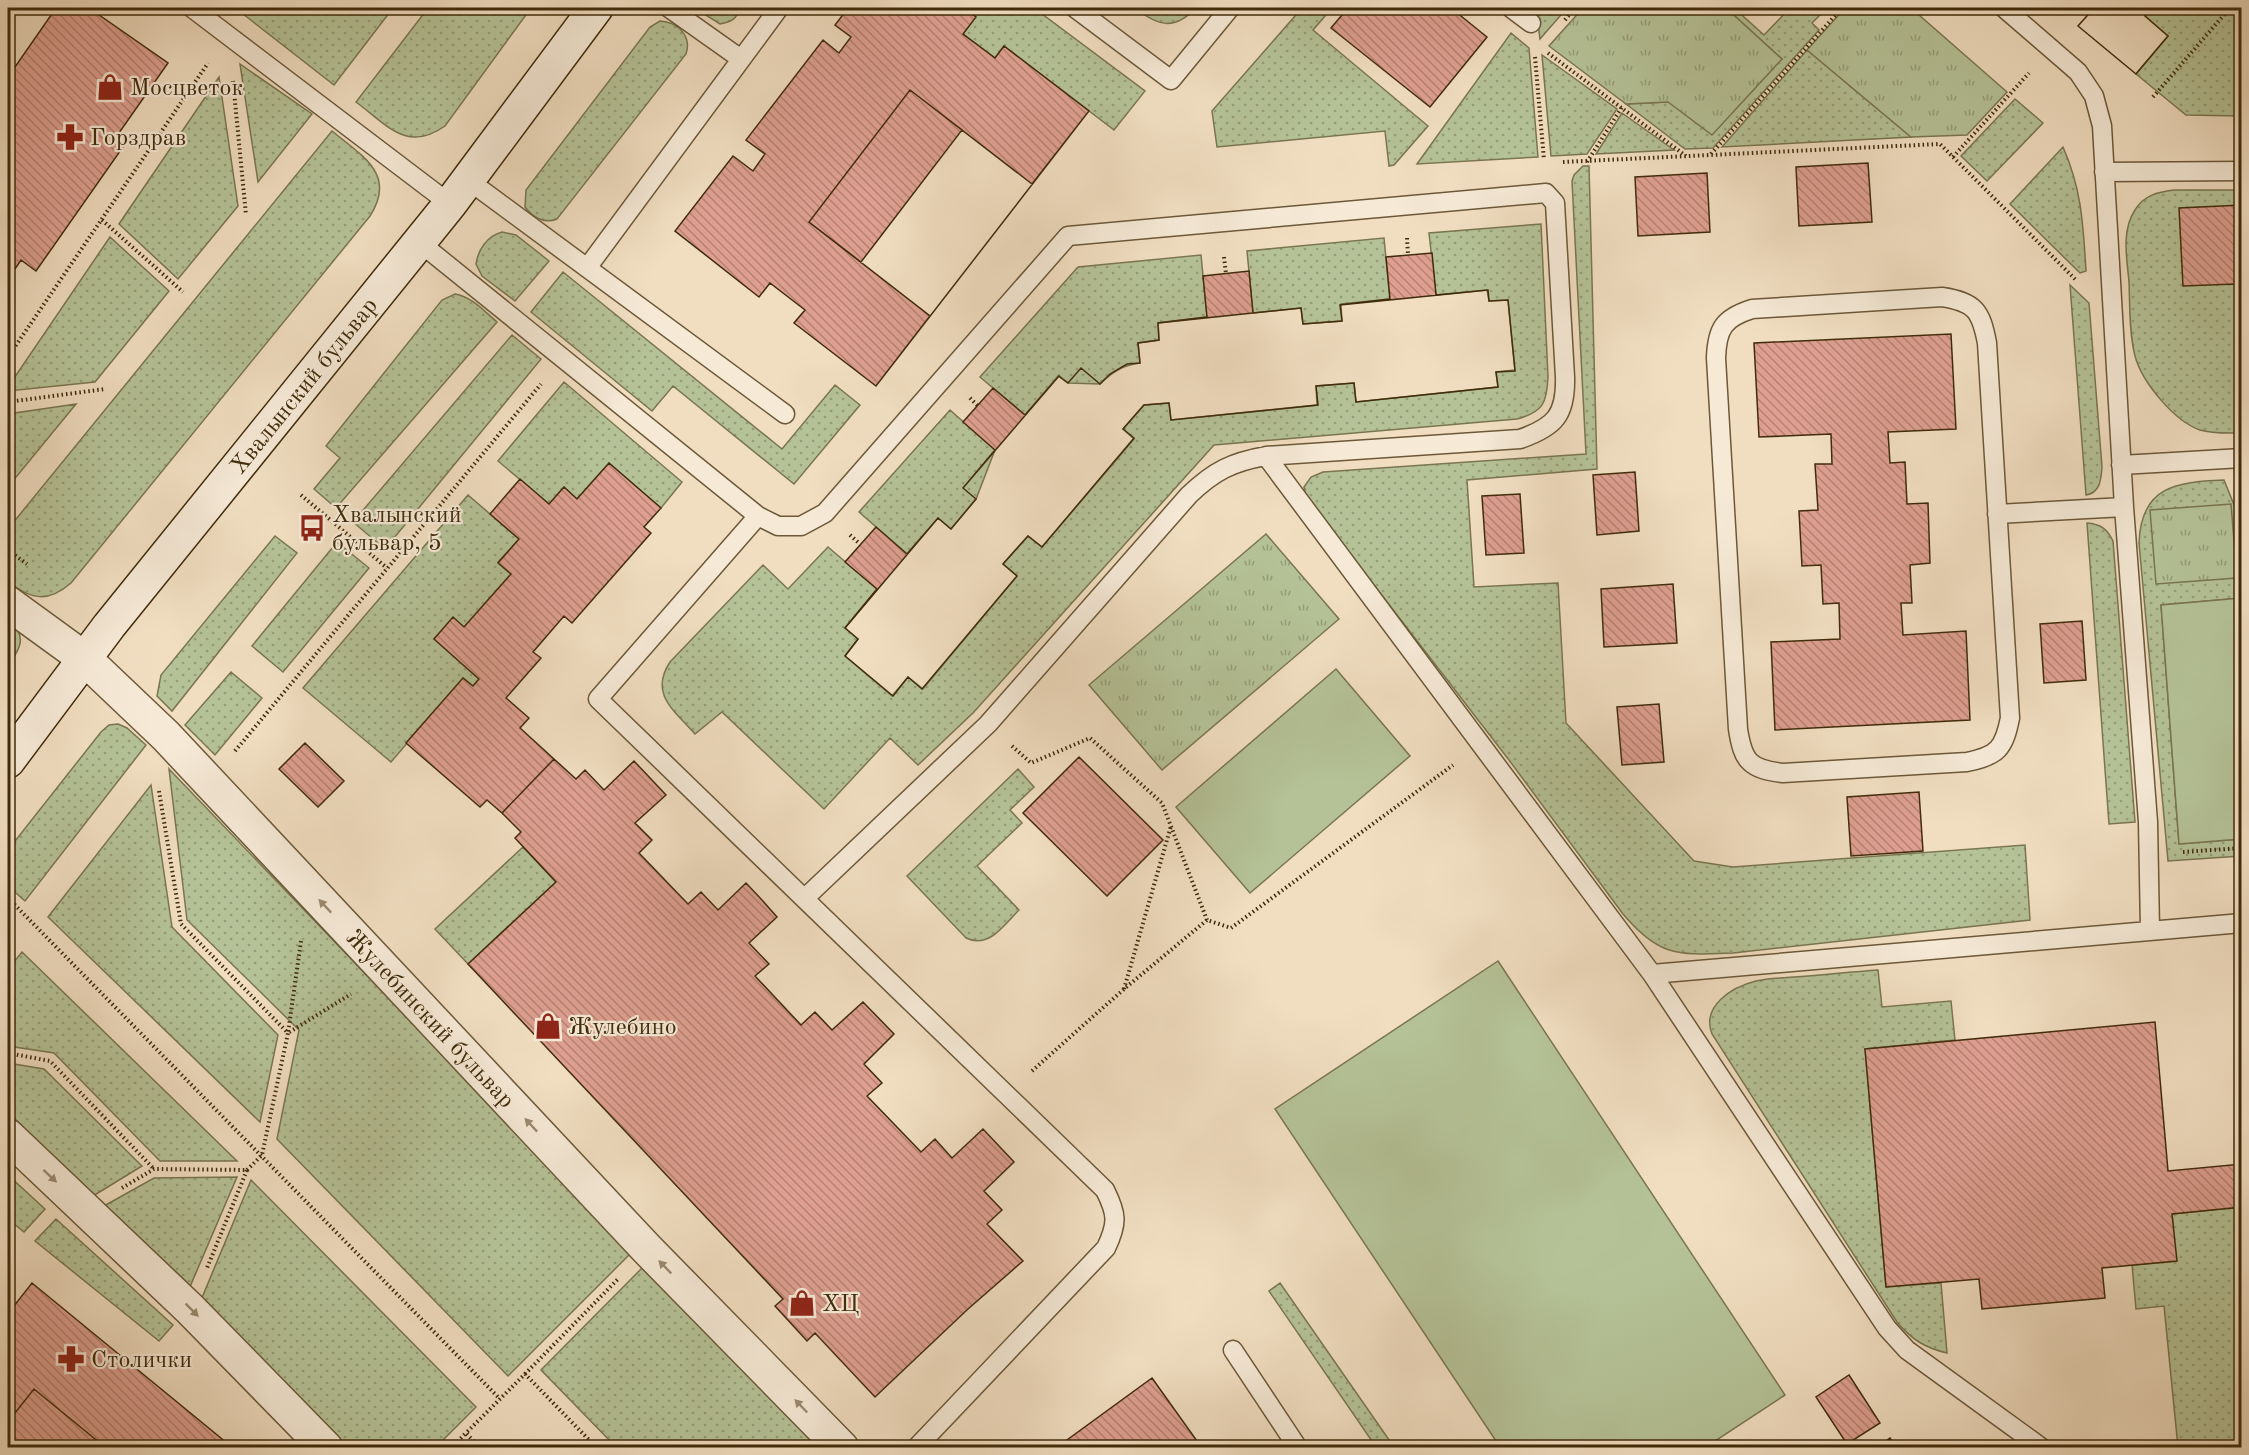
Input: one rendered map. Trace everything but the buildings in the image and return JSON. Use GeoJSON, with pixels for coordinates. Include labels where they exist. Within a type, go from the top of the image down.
{"type":"FeatureCollection","features":[{"type":"Feature","properties":{"kind":"street","name":"Хвалынский бульвар"},"geometry":{"type":"LineString","coordinates":[[8,761],[109,626],[459,192],[596,8]]}},
{"type":"Feature","properties":{"kind":"street","name":"Жулебинский бульвар"},"geometry":{"type":"LineString","coordinates":[[8,603],[85,659],[166,736],[647,1249],[842,1448]]}},
{"type":"Feature","properties":{"kind":"street"},"geometry":{"type":"LineString","coordinates":[[8,1136],[190,1309],[326,1448]]}},
{"type":"Feature","properties":{"kind":"lane"},"geometry":{"type":"LineString","coordinates":[[192,8],[459,192],[587,268],[784,414]]}},
{"type":"Feature","properties":{"kind":"lane"},"geometry":{"type":"LineString","coordinates":[[669,8],[741,59]]}},
{"type":"Feature","properties":{"kind":"lane"},"geometry":{"type":"LineString","coordinates":[[587,268],[779,8]]}},
{"type":"Feature","properties":{"kind":"lane"},"geometry":{"type":"LineString","coordinates":[[1075,8],[1171,80],[1230,8]]}},
{"type":"Feature","properties":{"kind":"lane"},"geometry":{"type":"LineString","coordinates":[[1511,8],[1531,23]]}},
{"type":"Feature","properties":{"kind":"lane"},"geometry":{"type":"LineString","coordinates":[[2004,8],[2078,72],[2094,96],[2102,126],[2121,465],[2148,822],[2150,930]]}},
{"type":"Feature","properties":{"kind":"lane"},"geometry":{"type":"LineString","coordinates":[[2104,172],[2241,171]]}},
{"type":"Feature","properties":{"kind":"lane"},"geometry":{"type":"LineString","coordinates":[[419,242],[758,516],[778,526],[801,525],[821,517],[1068,236],[1546,194],[1555,203],[1566,397],[1557,419],[1539,433],[1520,439],[1266,456],[1243,460],[1222,468],[1201,483],[988,724],[805,898]]}},
{"type":"Feature","properties":{"kind":"lane"},"geometry":{"type":"LineString","coordinates":[[1942,297],[1961,300],[1975,308],[1983,322],[1987,343],[1997,514],[2010,718],[2006,736],[1998,750],[1984,759],[1967,762],[1794,773],[1766,771],[1750,764],[1741,750],[1738,729],[1716,358],[1716,340],[1724,324],[1736,314],[1752,309],[1942,297]]}},
{"type":"Feature","properties":{"kind":"lane"},"geometry":{"type":"LineString","coordinates":[[1266,456],[1652,974],[1887,1328],[1907,1350],[2042,1448]]}},
{"type":"Feature","properties":{"kind":"lane"},"geometry":{"type":"LineString","coordinates":[[2121,465],[2241,458]]}},
{"type":"Feature","properties":{"kind":"lane"},"geometry":{"type":"LineString","coordinates":[[1997,514],[2124,507]]}},
{"type":"Feature","properties":{"kind":"lane"},"geometry":{"type":"LineString","coordinates":[[758,516],[598,699],[1105,1190],[1115,1210],[1114,1231],[1106,1248],[916,1448]]}},
{"type":"Feature","properties":{"kind":"lane"},"geometry":{"type":"LineString","coordinates":[[1652,974],[2241,923]]}},
{"type":"Feature","properties":{"kind":"lane"},"geometry":{"type":"LineString","coordinates":[[1233,1350],[1298,1448]]}},
{"type":"Feature","properties":{"kind":"path"},"geometry":{"type":"LineString","coordinates":[[1711,155],[1842,8]]}},
{"type":"Feature","properties":{"kind":"path"},"geometry":{"type":"LineString","coordinates":[[2153,97],[2230,8]]}},
{"type":"Feature","properties":{"kind":"path"},"geometry":{"type":"LineString","coordinates":[[1531,23],[1546,194]]}},
{"type":"Feature","properties":{"kind":"path"},"geometry":{"type":"LineString","coordinates":[[228,33],[246,215]]}},
{"type":"Feature","properties":{"kind":"path"},"geometry":{"type":"LineString","coordinates":[[8,357],[228,33]]}},
{"type":"Feature","properties":{"kind":"path"},"geometry":{"type":"LineString","coordinates":[[1534,48],[1540,47],[1687,156]]}},
{"type":"Feature","properties":{"kind":"path"},"geometry":{"type":"LineString","coordinates":[[1953,157],[2052,49]]}},
{"type":"Feature","properties":{"kind":"path"},"geometry":{"type":"LineString","coordinates":[[1587,162],[1622,107]]}},
{"type":"Feature","properties":{"kind":"path"},"geometry":{"type":"LineString","coordinates":[[1544,163],[1940,144],[2113,320]]}},
{"type":"Feature","properties":{"kind":"path"},"geometry":{"type":"LineString","coordinates":[[102,220],[183,292]]}},
{"type":"Feature","properties":{"kind":"path"},"geometry":{"type":"LineString","coordinates":[[209,782],[563,358]]}},
{"type":"Feature","properties":{"kind":"path"},"geometry":{"type":"LineString","coordinates":[[8,402],[105,389]]}},
{"type":"Feature","properties":{"kind":"path"},"geometry":{"type":"LineString","coordinates":[[301,495],[387,568]]}},
{"type":"Feature","properties":{"kind":"path"},"geometry":{"type":"LineString","coordinates":[[988,724],[1031,763],[1090,738],[1162,803],[1207,920]]}},
{"type":"Feature","properties":{"kind":"path"},"geometry":{"type":"LineString","coordinates":[[1207,920],[1231,928],[1481,744]]}},
{"type":"Feature","properties":{"kind":"path"},"geometry":{"type":"LineString","coordinates":[[158,787],[181,924],[288,1033]]}},
{"type":"Feature","properties":{"kind":"path"},"geometry":{"type":"LineString","coordinates":[[1124,989],[1171,825]]}},
{"type":"Feature","properties":{"kind":"path"},"geometry":{"type":"LineString","coordinates":[[2180,852],[2241,848]]}},
{"type":"Feature","properties":{"kind":"path"},"geometry":{"type":"LineString","coordinates":[[190,1309],[247,1170],[262,1155],[288,1033],[308,887]]}},
{"type":"Feature","properties":{"kind":"path"},"geometry":{"type":"LineString","coordinates":[[8,898],[500,1399]]}},
{"type":"Feature","properties":{"kind":"path"},"geometry":{"type":"LineString","coordinates":[[1006,1094],[1124,989],[1207,920]]}},
{"type":"Feature","properties":{"kind":"path"},"geometry":{"type":"LineString","coordinates":[[288,1033],[387,972]]}},
{"type":"Feature","properties":{"kind":"path"},"geometry":{"type":"LineString","coordinates":[[8,1053],[50,1062],[154,1169]]}},
{"type":"Feature","properties":{"kind":"path"},"geometry":{"type":"LineString","coordinates":[[85,1209],[154,1169],[247,1170]]}},
{"type":"Feature","properties":{"kind":"path"},"geometry":{"type":"LineString","coordinates":[[451,1448],[647,1249]]}},
{"type":"Feature","properties":{"kind":"path"},"geometry":{"type":"LineString","coordinates":[[525,1374],[595,1446],[594,1448]]}},
{"type":"Feature","properties":{"kind":"path"},"geometry":{"type":"LineString","coordinates":[[466,1433],[480,1448]]}},
{"type":"Feature","properties":{"kind":"green space"},"geometry":{"type":"Polygon","coordinates":[[[248,8],[393,8],[334,85],[243,14],[248,8]]]}},
{"type":"Feature","properties":{"kind":"green space"},"geometry":{"type":"Polygon","coordinates":[[[428,8],[531,8],[445,126],[432,134],[419,137],[408,136],[388,127],[356,102],[428,8]]]}},
{"type":"Feature","properties":{"kind":"green space"},"geometry":{"type":"Polygon","coordinates":[[[698,8],[740,8],[733,19],[720,24],[698,8]]]}},
{"type":"Feature","properties":{"kind":"green space"},"geometry":{"type":"Polygon","coordinates":[[[963,8],[1034,8],[1145,91],[1114,130],[1004,46],[995,58],[963,34],[975,17],[963,8]]]}},
{"type":"Feature","properties":{"kind":"green space"},"geometry":{"type":"Polygon","coordinates":[[[1135,8],[1196,8],[1180,20],[1166,23],[1151,19],[1135,8]]]}},
{"type":"Feature","properties":{"kind":"green space"},"geometry":{"type":"Polygon","coordinates":[[[1302,8],[1332,8],[1313,30],[1428,126],[1394,165],[1389,166],[1385,131],[1217,147],[1212,111],[1302,8]]]}},
{"type":"Feature","properties":{"kind":"green space"},"geometry":{"type":"Polygon","coordinates":[[[1536,8],[1567,8],[1540,39],[1536,8]]]}},
{"type":"Feature","properties":{"kind":"green space"},"geometry":{"type":"Polygon","coordinates":[[[1583,8],[1726,8],[1782,59],[1712,135],[1668,102],[1626,104],[1549,46],[1583,8]]]}},
{"type":"Feature","properties":{"kind":"green space"},"geometry":{"type":"Polygon","coordinates":[[[1726,8],[1734,8],[1764,35],[1790,8],[1827,8],[1812,23],[1819,30],[1713,148],[1685,149],[1626,104],[1668,102],[1782,59],[1726,8]]]}},
{"type":"Feature","properties":{"kind":"green space"},"geometry":{"type":"Polygon","coordinates":[[[1845,8],[1911,8],[2007,92],[1967,135],[1911,137],[1807,50],[1845,8]]]}},
{"type":"Feature","properties":{"kind":"green space"},"geometry":{"type":"Polygon","coordinates":[[[2152,8],[2241,8],[2241,116],[2186,115],[2136,74],[2168,36],[2145,16],[2152,8]]]}},
{"type":"Feature","properties":{"kind":"green space"},"geometry":{"type":"Polygon","coordinates":[[[660,21],[672,24],[682,31],[687,41],[686,54],[557,219],[548,221],[535,217],[525,207],[526,190],[650,27],[660,21]]]}},
{"type":"Feature","properties":{"kind":"green space"},"geometry":{"type":"Polygon","coordinates":[[[1511,33],[1529,48],[1538,157],[1417,164],[1511,33]]]}},
{"type":"Feature","properties":{"kind":"green space"},"geometry":{"type":"Polygon","coordinates":[[[1807,50],[1911,137],[1722,147],[1807,50]]]}},
{"type":"Feature","properties":{"kind":"green space"},"geometry":{"type":"Polygon","coordinates":[[[1542,55],[1617,109],[1587,154],[1551,156],[1542,55]]]}},
{"type":"Feature","properties":{"kind":"green space"},"geometry":{"type":"Polygon","coordinates":[[[240,64],[312,114],[258,182],[240,64]]]}},
{"type":"Feature","properties":{"kind":"green space"},"geometry":{"type":"Polygon","coordinates":[[[219,77],[238,206],[178,279],[119,224],[219,77]]]}},
{"type":"Feature","properties":{"kind":"green space"},"geometry":{"type":"Polygon","coordinates":[[[2015,99],[2043,123],[1987,181],[1961,156],[2015,99]]]}},
{"type":"Feature","properties":{"kind":"green space"},"geometry":{"type":"Polygon","coordinates":[[[1622,113],[1674,150],[1596,154],[1622,113]]]}},
{"type":"Feature","properties":{"kind":"green space"},"geometry":{"type":"Polygon","coordinates":[[[332,131],[364,158],[378,177],[380,189],[370,216],[71,583],[55,594],[40,597],[16,587],[8,581],[8,529],[332,131]]]}},
{"type":"Feature","properties":{"kind":"green space"},"geometry":{"type":"Polygon","coordinates":[[[2063,147],[2078,193],[2086,271],[2080,273],[2010,204],[2063,147]]]}},
{"type":"Feature","properties":{"kind":"green space"},"geometry":{"type":"Polygon","coordinates":[[[1583,166],[1589,166],[1597,469],[1467,480],[1474,587],[1558,583],[1566,723],[1694,861],[1733,867],[2025,845],[2030,920],[1733,953],[1684,953],[1672,951],[1648,939],[1623,914],[1509,760],[1306,497],[1304,487],[1311,477],[1323,472],[1586,454],[1572,181],[1574,175],[1583,166]]]}},
{"type":"Feature","properties":{"kind":"green space"},"geometry":{"type":"Polygon","coordinates":[[[2174,190],[2241,190],[2241,433],[2200,430],[2180,418],[2160,399],[2144,377],[2135,356],[2126,255],[2128,227],[2135,210],[2143,201],[2157,193],[2174,190]]]}},
{"type":"Feature","properties":{"kind":"green space"},"geometry":{"type":"Polygon","coordinates":[[[1541,224],[1548,377],[1545,400],[1538,409],[1517,419],[1214,445],[973,713],[918,765],[890,738],[824,809],[722,712],[695,734],[667,701],[662,683],[670,662],[763,565],[788,589],[828,547],[877,589],[845,628],[858,639],[845,656],[892,696],[908,677],[923,689],[1017,576],[1003,564],[1028,536],[1042,547],[1134,439],[1123,429],[1144,405],[1169,403],[1171,420],[1317,405],[1316,386],[1354,383],[1356,402],[1498,387],[1496,372],[1515,370],[1508,300],[1489,301],[1487,290],[1436,295],[1429,233],[1541,224]]]}},
{"type":"Feature","properties":{"kind":"green space"},"geometry":{"type":"Polygon","coordinates":[[[502,232],[516,235],[549,261],[515,301],[482,276],[476,264],[484,244],[502,232]]]}},
{"type":"Feature","properties":{"kind":"green space"},"geometry":{"type":"Polygon","coordinates":[[[110,237],[169,291],[95,382],[8,391],[8,387],[110,237]]]}},
{"type":"Feature","properties":{"kind":"green space"},"geometry":{"type":"Polygon","coordinates":[[[1384,238],[1390,299],[1341,304],[1342,321],[1303,324],[1301,308],[1253,313],[1247,251],[1384,238]]]}},
{"type":"Feature","properties":{"kind":"green space"},"geometry":{"type":"Polygon","coordinates":[[[1201,255],[1207,317],[1158,323],[1159,340],[1138,343],[1140,363],[1118,370],[1100,384],[1068,383],[1058,376],[1025,415],[980,377],[1078,267],[1201,255]]]}},
{"type":"Feature","properties":{"kind":"green space"},"geometry":{"type":"Polygon","coordinates":[[[563,272],[782,449],[835,385],[860,405],[794,484],[673,386],[652,411],[531,312],[563,272]]]}},
{"type":"Feature","properties":{"kind":"green space"},"geometry":{"type":"Polygon","coordinates":[[[2070,285],[2089,303],[2102,467],[2097,489],[2086,495],[2070,285]]]}},
{"type":"Feature","properties":{"kind":"green space"},"geometry":{"type":"Polygon","coordinates":[[[455,294],[472,301],[497,322],[336,508],[314,489],[340,458],[326,446],[442,300],[455,294]]]}},
{"type":"Feature","properties":{"kind":"green space"},"geometry":{"type":"Polygon","coordinates":[[[512,335],[541,359],[385,549],[353,522],[512,335]]]}},
{"type":"Feature","properties":{"kind":"green space"},"geometry":{"type":"Polygon","coordinates":[[[564,382],[682,482],[661,508],[609,463],[577,499],[564,487],[549,504],[498,461],[564,382]]]}},
{"type":"Feature","properties":{"kind":"green space"},"geometry":{"type":"Polygon","coordinates":[[[76,404],[8,487],[8,414],[76,404]]]}},
{"type":"Feature","properties":{"kind":"green space"},"geometry":{"type":"Polygon","coordinates":[[[950,410],[995,450],[976,499],[951,529],[938,518],[907,554],[859,512],[950,410]]]}},
{"type":"Feature","properties":{"kind":"green space"},"geometry":{"type":"Polygon","coordinates":[[[2224,480],[2241,522],[2241,598],[2161,605],[2179,844],[2241,839],[2241,856],[2168,861],[2139,543],[2141,524],[2146,509],[2164,491],[2191,483],[2224,480]]]}},
{"type":"Feature","properties":{"kind":"green space"},"geometry":{"type":"Polygon","coordinates":[[[468,495],[519,539],[498,562],[511,574],[464,627],[453,618],[434,639],[479,679],[473,686],[463,678],[391,762],[303,688],[468,495]]]}},
{"type":"Feature","properties":{"kind":"green space"},"geometry":{"type":"Polygon","coordinates":[[[2231,504],[2237,578],[2156,584],[2150,510],[2231,504]]]}},
{"type":"Feature","properties":{"kind":"green space"},"geometry":{"type":"Polygon","coordinates":[[[2087,523],[2103,528],[2113,541],[2135,822],[2109,824],[2087,523]]]}},
{"type":"Feature","properties":{"kind":"green space"},"geometry":{"type":"Polygon","coordinates":[[[1266,534],[1339,619],[1162,770],[1089,685],[1266,534]]]}},
{"type":"Feature","properties":{"kind":"green space"},"geometry":{"type":"Polygon","coordinates":[[[275,536],[297,553],[172,711],[157,696],[161,675],[275,536]]]}},
{"type":"Feature","properties":{"kind":"green space"},"geometry":{"type":"Polygon","coordinates":[[[337,542],[369,568],[283,672],[252,646],[337,542]]]}},
{"type":"Feature","properties":{"kind":"green space"},"geometry":{"type":"Polygon","coordinates":[[[2241,598],[2241,839],[2179,844],[2161,605],[2241,598]]]}},
{"type":"Feature","properties":{"kind":"green space"},"geometry":{"type":"Polygon","coordinates":[[[8,616],[18,630],[20,641],[17,652],[8,666],[8,616]]]}},
{"type":"Feature","properties":{"kind":"green space"},"geometry":{"type":"Polygon","coordinates":[[[1336,669],[1410,756],[1250,893],[1176,807],[1336,669]]]}},
{"type":"Feature","properties":{"kind":"green space"},"geometry":{"type":"Polygon","coordinates":[[[231,672],[262,698],[215,755],[185,725],[231,672]]]}},
{"type":"Feature","properties":{"kind":"green space"},"geometry":{"type":"Polygon","coordinates":[[[118,724],[127,728],[146,745],[25,901],[8,886],[8,850],[101,732],[109,725],[118,724]]]}},
{"type":"Feature","properties":{"kind":"green space"},"geometry":{"type":"Polygon","coordinates":[[[169,769],[632,1252],[508,1376],[277,1139],[299,1030],[187,920],[169,769]]]}},
{"type":"Feature","properties":{"kind":"green space"},"geometry":{"type":"Polygon","coordinates":[[[1018,769],[1034,787],[1010,810],[1022,823],[977,866],[1019,910],[996,934],[974,941],[966,938],[907,876],[1018,769]]]}},
{"type":"Feature","properties":{"kind":"green space"},"geometry":{"type":"Polygon","coordinates":[[[151,785],[172,927],[278,1035],[260,1122],[48,917],[151,785]]]}},
{"type":"Feature","properties":{"kind":"green space"},"geometry":{"type":"Polygon","coordinates":[[[523,847],[556,882],[468,964],[435,929],[523,847]]]}},
{"type":"Feature","properties":{"kind":"green space"},"geometry":{"type":"Polygon","coordinates":[[[22,952],[237,1161],[160,1161],[54,1053],[8,1046],[8,969],[22,952]]]}},
{"type":"Feature","properties":{"kind":"green space"},"geometry":{"type":"Polygon","coordinates":[[[1498,961],[1785,1395],[1706,1447],[1500,1447],[1275,1109],[1498,961]]]}},
{"type":"Feature","properties":{"kind":"green space"},"geometry":{"type":"Polygon","coordinates":[[[1878,970],[1882,1007],[1951,1001],[1955,1040],[1865,1049],[1886,1287],[1941,1283],[1947,1353],[1919,1342],[1897,1322],[1712,1034],[1710,1024],[1711,1015],[1721,999],[1737,988],[1756,981],[1878,970]]]}},
{"type":"Feature","properties":{"kind":"green space"},"geometry":{"type":"Polygon","coordinates":[[[8,1063],[44,1069],[142,1166],[93,1196],[8,1112],[8,1063]]]}},
{"type":"Feature","properties":{"kind":"green space"},"geometry":{"type":"Polygon","coordinates":[[[8,1175],[45,1209],[24,1232],[8,1219],[8,1175]]]}},
{"type":"Feature","properties":{"kind":"green space"},"geometry":{"type":"Polygon","coordinates":[[[237,1177],[189,1289],[104,1206],[154,1178],[237,1177]]]}},
{"type":"Feature","properties":{"kind":"green space"},"geometry":{"type":"Polygon","coordinates":[[[251,1180],[476,1407],[436,1447],[344,1447],[201,1300],[251,1180]]]}},
{"type":"Feature","properties":{"kind":"green space"},"geometry":{"type":"Polygon","coordinates":[[[2241,1207],[2241,1447],[2178,1447],[2164,1306],[2136,1309],[2132,1265],[2176,1261],[2172,1214],[2241,1207]]]}},
{"type":"Feature","properties":{"kind":"green space"},"geometry":{"type":"Polygon","coordinates":[[[56,1219],[173,1325],[159,1341],[35,1241],[56,1219]]]}},
{"type":"Feature","properties":{"kind":"green space"},"geometry":{"type":"Polygon","coordinates":[[[645,1265],[820,1447],[614,1447],[541,1370],[645,1265]]]}},
{"type":"Feature","properties":{"kind":"green space"},"geometry":{"type":"Polygon","coordinates":[[[1280,1283],[1394,1447],[1376,1447],[1269,1291],[1280,1283]]]}},
{"type":"Feature","properties":{"kind":"place","name":"Мосцветок"},"geometry":{"type":"Point","coordinates":[110,87]}},
{"type":"Feature","properties":{"kind":"place","name":"Горздрав"},"geometry":{"type":"Point","coordinates":[70,137]}},
{"type":"Feature","properties":{"kind":"place","name":"Хвалынский бульвар, 5"},"geometry":{"type":"Point","coordinates":[312,528]}},
{"type":"Feature","properties":{"kind":"place","name":"Жулебино"},"geometry":{"type":"Point","coordinates":[548,1026]}},
{"type":"Feature","properties":{"kind":"place","name":"ХЦ"},"geometry":{"type":"Point","coordinates":[802,1303]}},
{"type":"Feature","properties":{"kind":"place","name":"Столички"},"geometry":{"type":"Point","coordinates":[71,1359]}}]}
